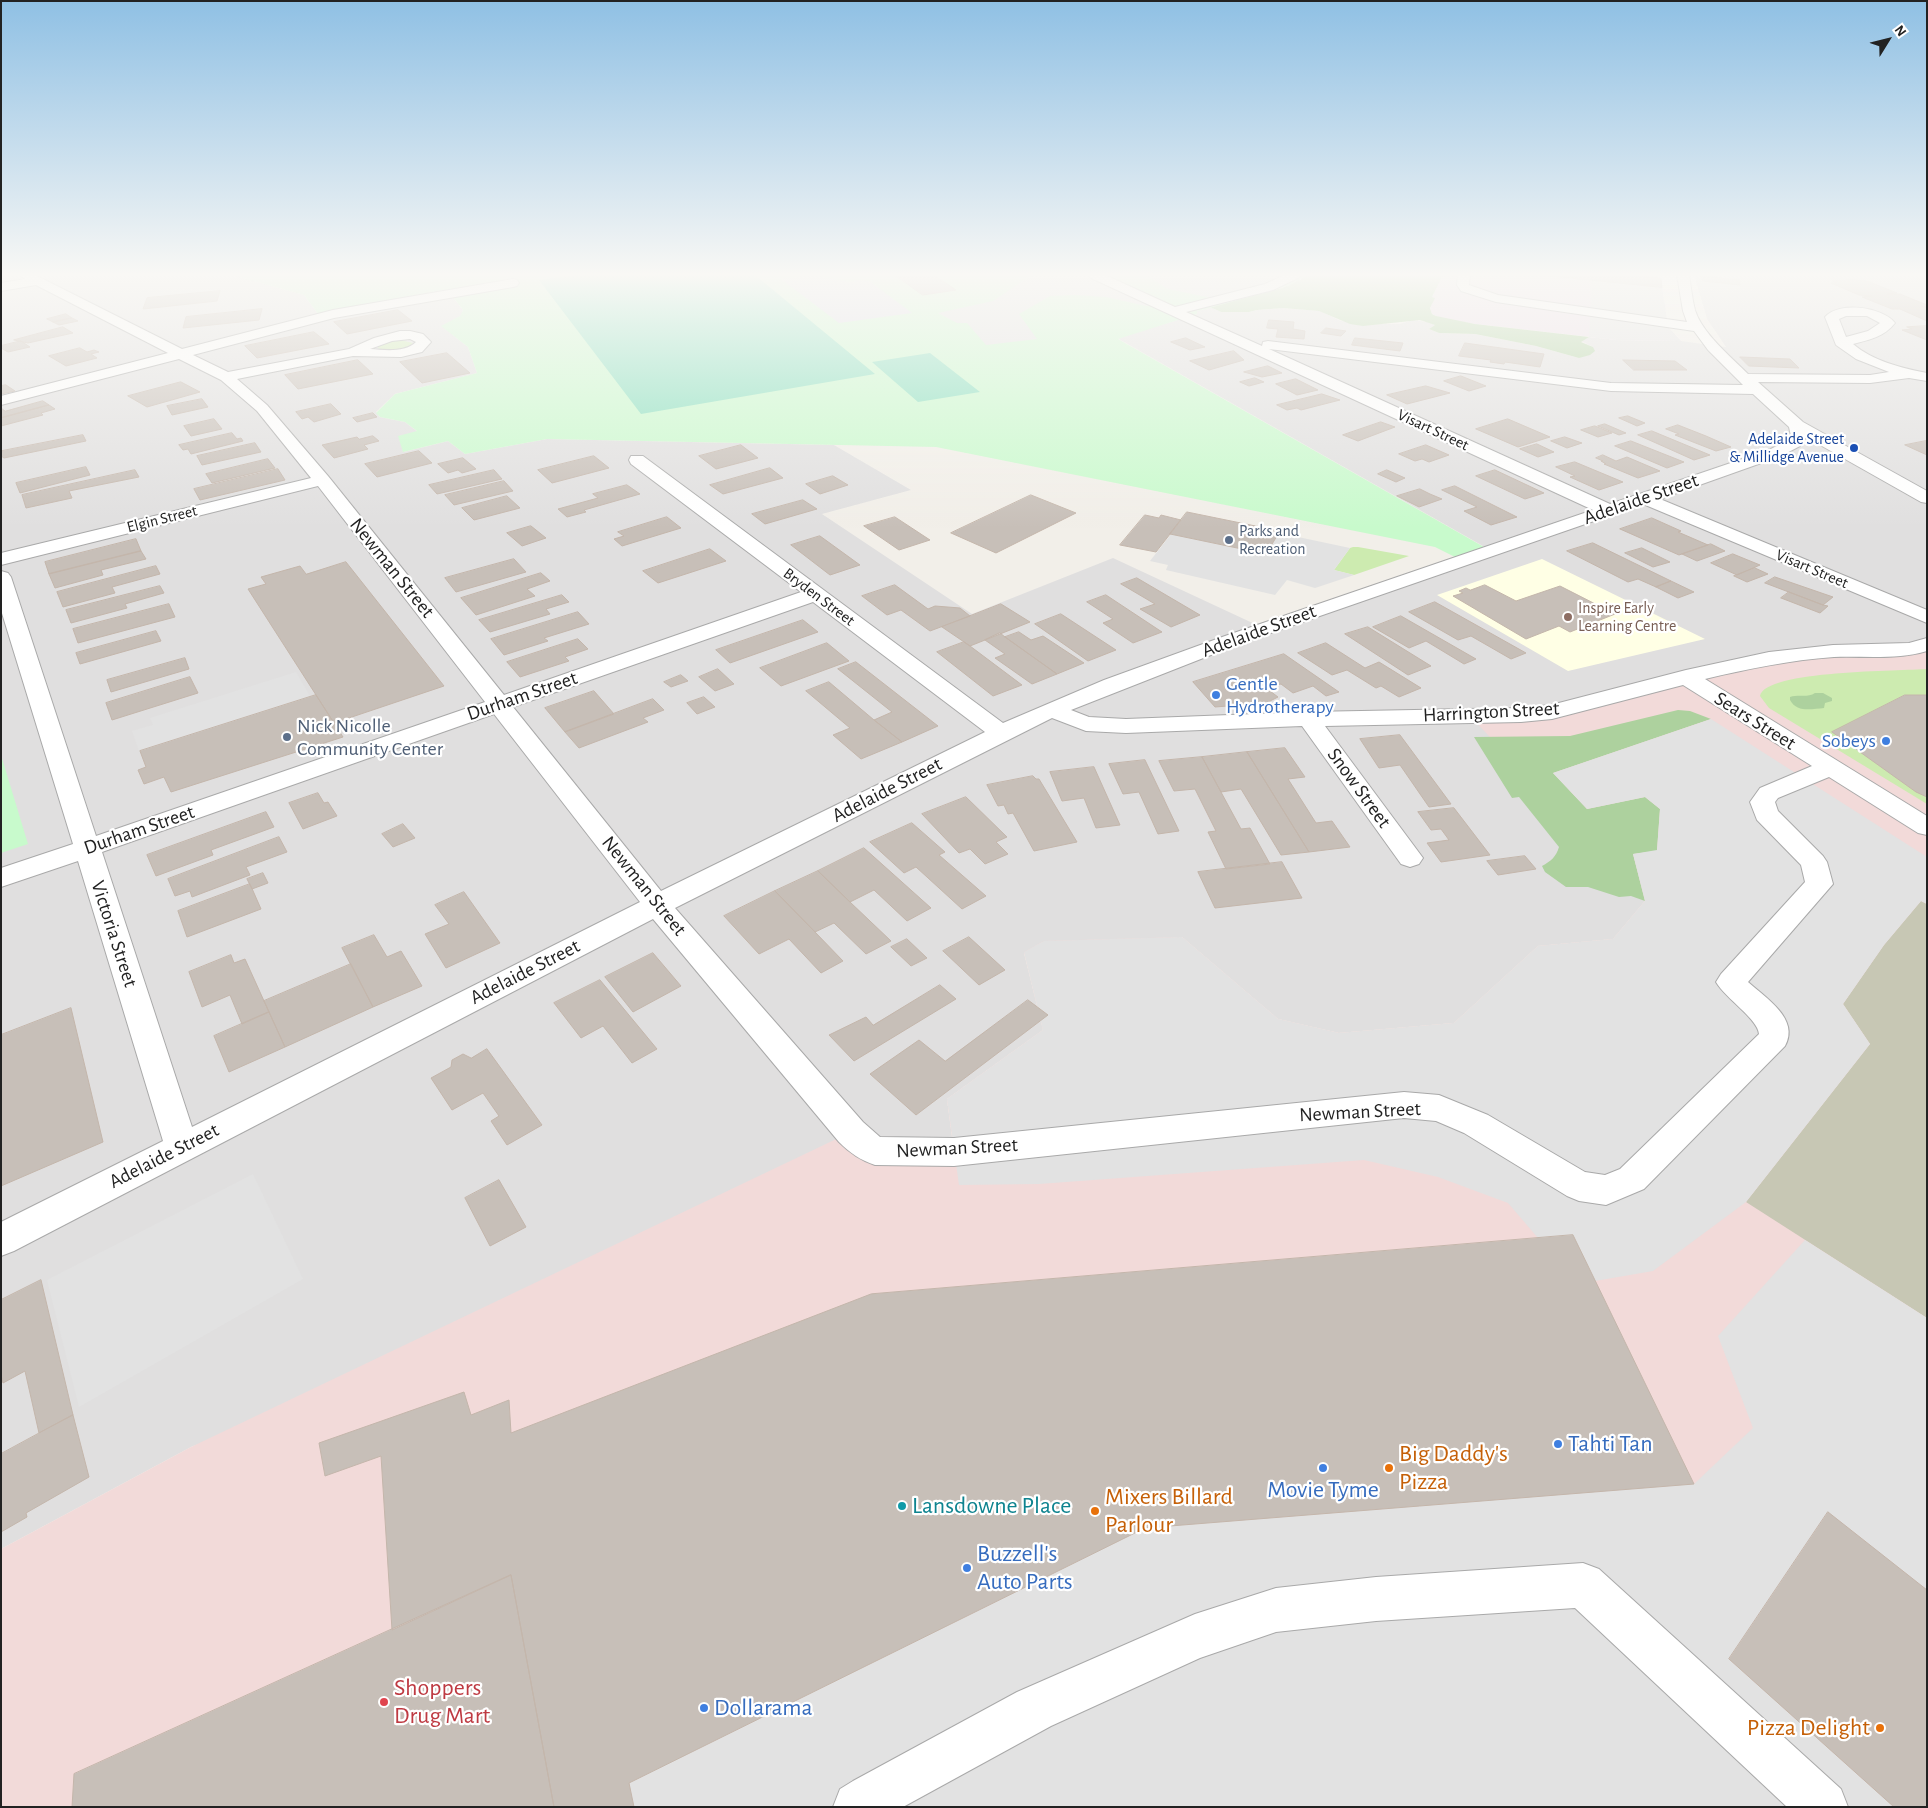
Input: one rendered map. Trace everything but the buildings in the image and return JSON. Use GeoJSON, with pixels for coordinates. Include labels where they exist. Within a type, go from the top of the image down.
{"type":"FeatureCollection","features":[{"type":"Feature","properties":{"kind":"street"},"geometry":{"type":"LineString","coordinates":[[1,401],[160,359]]}},
{"type":"Feature","properties":{"kind":"street","name":"Newman Street"},"geometry":{"type":"LineString","coordinates":[[191,359],[226,377],[262,408],[322,480],[657,905],[862,1143],[875,1151],[954,1152],[1404,1105],[1439,1108],[1476,1124],[1579,1186],[1606,1190],[1632,1179],[1774,1038],[1775,1030],[1770,1018],[1738,992],[1731,982],[1819,884],[1814,862],[1766,814],[1762,802],[1770,793],[1830,767]]}},
{"type":"Feature","properties":{"kind":"street"},"geometry":{"type":"LineString","coordinates":[[226,377],[316,359]]}},
{"type":"Feature","properties":{"kind":"street","name":"Visart Street"},"geometry":{"type":"LineString","coordinates":[[1280,359],[1609,510]]}},
{"type":"Feature","properties":{"kind":"street"},"geometry":{"type":"LineString","coordinates":[[1382,359],[1605,387],[1756,390]]}},
{"type":"Feature","properties":{"kind":"street"},"geometry":{"type":"LineString","coordinates":[[1724,359],[1756,390],[1797,424],[1927,498]]}},
{"type":"Feature","properties":{"kind":"street"},"geometry":{"type":"LineString","coordinates":[[1867,359],[1927,378]]}},
{"type":"Feature","properties":{"kind":"street"},"geometry":{"type":"LineString","coordinates":[[1743,378],[1870,380],[1910,374]]}},
{"type":"Feature","properties":{"kind":"street","name":"Adelaide Street"},"geometry":{"type":"LineString","coordinates":[[1,1240],[657,905],[1001,733],[1051,710],[1232,640],[1786,448],[1794,443],[1799,436],[1797,424]]}},
{"type":"Feature","properties":{"kind":"street","name":"Bryden Street"},"geometry":{"type":"LineString","coordinates":[[637,460],[1001,733]]}},
{"type":"Feature","properties":{"kind":"street","name":"Elgin Street"},"geometry":{"type":"LineString","coordinates":[[1,559],[322,480]]}},
{"type":"Feature","properties":{"kind":"street","name":"Visart Street"},"geometry":{"type":"LineString","coordinates":[[1643,498],[1927,617]]}},
{"type":"Feature","properties":{"kind":"street","name":"Victoria Street"},"geometry":{"type":"LineString","coordinates":[[1,577],[182,1147]]}},
{"type":"Feature","properties":{"kind":"street","name":"Durham Street"},"geometry":{"type":"LineString","coordinates":[[1,878],[816,594]]}},
{"type":"Feature","properties":{"kind":"street","name":"Harrington Street"},"geometry":{"type":"LineString","coordinates":[[1051,710],[1086,724],[1126,726],[1308,719],[1513,715],[1552,712],[1686,677],[1769,658],[1833,651],[1910,649],[1927,644]]}},
{"type":"Feature","properties":{"kind":"street","name":"Sears Street"},"geometry":{"type":"LineString","coordinates":[[1686,677],[1927,827]]}},
{"type":"Feature","properties":{"kind":"street","name":"Snow Street"},"geometry":{"type":"LineString","coordinates":[[1308,719],[1410,858]]}},
{"type":"Feature","properties":{"kind":"street"},"geometry":{"type":"LineString","coordinates":[[858,1807],[870,1798],[1034,1709],[1195,1637],[1276,1610],[1376,1599],[1583,1585],[1823,1807]]}},
{"type":"Feature","properties":{"kind":"shaded area"},"geometry":{"type":"Polygon","coordinates":[[[1,359],[472,359],[477,373],[395,394],[376,412],[380,417],[405,422],[418,432],[404,452],[448,441],[465,454],[547,439],[834,445],[911,490],[822,514],[972,614],[1113,558],[1259,626],[1490,550],[1155,359],[1927,359],[1927,644],[1645,901],[1613,939],[1538,946],[1454,1023],[1339,1033],[1278,1019],[1182,937],[1024,953],[1043,1030],[947,1099],[954,1152],[191,1447],[1,1549],[1,359]]]}},
{"type":"Feature","properties":{"kind":"shaded area"},"geometry":{"type":"Polygon","coordinates":[[[1279,533],[1350,548],[1334,570],[1354,575],[1315,588],[1287,580],[1275,595],[1166,570],[1168,565],[1150,561],[1171,534],[1266,554],[1279,533]]]}},
{"type":"Feature","properties":{"kind":"shaded area","name":"Inspire Early Learning Centre"},"geometry":{"type":"Polygon","coordinates":[[[1542,559],[1705,639],[1568,671],[1437,595],[1542,559]]]}},
{"type":"Feature","properties":{"kind":"shaded area"},"geometry":{"type":"Polygon","coordinates":[[[1927,644],[1927,1807],[1,1807],[1,1549],[191,1447],[851,1132],[954,1152],[947,1099],[1043,1030],[1024,952],[1044,941],[1182,937],[1278,1019],[1339,1033],[1454,1023],[1538,946],[1613,939],[1645,901],[1470,716],[1521,715],[1769,658],[1927,644]]]}},
{"type":"Feature","properties":{"kind":"shaded area"},"geometry":{"type":"Polygon","coordinates":[[[296,672],[310,696],[139,751],[132,731],[153,725],[150,718],[296,672]]]}},
{"type":"Feature","properties":{"kind":"shaded area"},"geometry":{"type":"Polygon","coordinates":[[[1711,719],[1927,857],[1927,904],[1921,901],[1884,945],[1843,1004],[1870,1044],[1746,1202],[1653,1271],[1595,1281],[1538,1238],[1508,1203],[1438,1177],[1364,1160],[1039,1184],[959,1185],[947,1099],[1043,1030],[1024,952],[1044,941],[1182,937],[1278,1019],[1339,1033],[1454,1023],[1538,946],[1613,939],[1645,901],[1633,854],[1657,850],[1660,809],[1645,797],[1587,809],[1553,773],[1711,719]]]}},
{"type":"Feature","properties":{"kind":"shaded area"},"geometry":{"type":"Polygon","coordinates":[[[1921,901],[1927,904],[1927,1318],[1746,1202],[1870,1044],[1843,1004],[1884,945],[1921,901]]]}},
{"type":"Feature","properties":{"kind":"shaded area"},"geometry":{"type":"Polygon","coordinates":[[[253,1174],[303,1279],[79,1407],[47,1280],[253,1174]]]}},
{"type":"Feature","properties":{"kind":"shaded area"},"geometry":{"type":"Polygon","coordinates":[[[1805,1240],[1927,1318],[1927,1590],[1828,1512],[1729,1659],[1894,1807],[634,1807],[629,1783],[1145,1528],[1694,1484],[1753,1428],[1718,1336],[1805,1240]]]}},
{"type":"Feature","properties":{"kind":"green space"},"geometry":{"type":"Polygon","coordinates":[[[472,359],[1154,359],[1491,551],[1461,560],[1435,547],[936,447],[547,439],[465,454],[448,441],[403,452],[398,436],[417,431],[405,422],[380,417],[376,413],[395,394],[477,373],[472,359]]]}},
{"type":"Feature","properties":{"kind":"green space"},"geometry":{"type":"Polygon","coordinates":[[[599,359],[857,359],[875,374],[641,414],[599,359]]]}},
{"type":"Feature","properties":{"kind":"green space"},"geometry":{"type":"Polygon","coordinates":[[[889,359],[938,359],[980,392],[918,402],[872,362],[889,359]]]}},
{"type":"Feature","properties":{"kind":"green space"},"geometry":{"type":"Polygon","coordinates":[[[1350,548],[1409,556],[1354,575],[1334,570],[1350,548]]]}},
{"type":"Feature","properties":{"kind":"green space"},"geometry":{"type":"Polygon","coordinates":[[[1927,669],[1927,695],[1905,695],[1833,732],[1916,792],[1927,797],[1927,804],[1769,708],[1760,696],[1768,687],[1785,681],[1808,677],[1927,669]]]}},
{"type":"Feature","properties":{"kind":"green space"},"geometry":{"type":"Polygon","coordinates":[[[1823,693],[1832,698],[1832,701],[1825,703],[1824,708],[1801,709],[1790,700],[1790,697],[1823,693]]]}},
{"type":"Feature","properties":{"kind":"green space"},"geometry":{"type":"Polygon","coordinates":[[[1678,710],[1690,711],[1711,719],[1553,773],[1587,809],[1645,797],[1660,809],[1657,851],[1633,854],[1645,901],[1631,896],[1619,897],[1588,887],[1566,887],[1545,872],[1542,866],[1553,858],[1559,847],[1519,797],[1512,798],[1474,737],[1570,736],[1678,710]]]}},
{"type":"Feature","properties":{"kind":"green space"},"geometry":{"type":"Polygon","coordinates":[[[1,755],[28,844],[1,853],[1,755]]]}},
{"type":"Feature","properties":{"kind":"place","name":"Adelaide Street & Millidge Avenue"},"geometry":{"type":"Point","coordinates":[1854,448]}},
{"type":"Feature","properties":{"kind":"place","name":"Parks and Recreation"},"geometry":{"type":"Point","coordinates":[1229,540]}},
{"type":"Feature","properties":{"kind":"place","name":"Inspire Early Learning Centre"},"geometry":{"type":"Point","coordinates":[1568,617]}},
{"type":"Feature","properties":{"kind":"place","name":"Gentle Hydrotherapy"},"geometry":{"type":"Point","coordinates":[1216,695]}},
{"type":"Feature","properties":{"kind":"place","name":"Nick Nicolle Community Center"},"geometry":{"type":"Point","coordinates":[287,737]}},
{"type":"Feature","properties":{"kind":"place","name":"Sobeys"},"geometry":{"type":"Point","coordinates":[1886,741]}},
{"type":"Feature","properties":{"kind":"place","name":"Tahti Tan"},"geometry":{"type":"Point","coordinates":[1558,1444]}},
{"type":"Feature","properties":{"kind":"place","name":"Movie Tyme"},"geometry":{"type":"Point","coordinates":[1323,1468]}},
{"type":"Feature","properties":{"kind":"place","name":"Big Daddy's Pizza"},"geometry":{"type":"Point","coordinates":[1389,1468]}},
{"type":"Feature","properties":{"kind":"place","name":"Lansdowne Place"},"geometry":{"type":"Point","coordinates":[902,1506]}},
{"type":"Feature","properties":{"kind":"place","name":"Mixers Billard Parlour"},"geometry":{"type":"Point","coordinates":[1095,1511]}},
{"type":"Feature","properties":{"kind":"place","name":"Buzzell's Auto Parts"},"geometry":{"type":"Point","coordinates":[967,1568]}},
{"type":"Feature","properties":{"kind":"place","name":"Shoppers Drug Mart"},"geometry":{"type":"Point","coordinates":[384,1702]}},
{"type":"Feature","properties":{"kind":"place","name":"Dollarama"},"geometry":{"type":"Point","coordinates":[704,1708]}},
{"type":"Feature","properties":{"kind":"place","name":"Pizza Delight"},"geometry":{"type":"Point","coordinates":[1880,1728]}}]}
